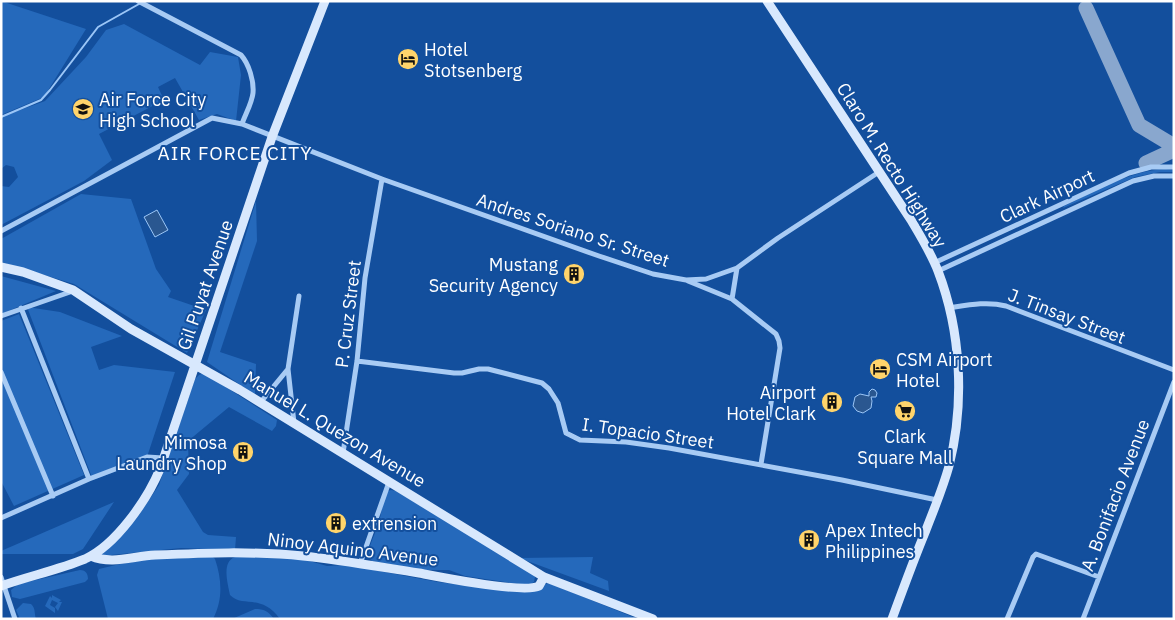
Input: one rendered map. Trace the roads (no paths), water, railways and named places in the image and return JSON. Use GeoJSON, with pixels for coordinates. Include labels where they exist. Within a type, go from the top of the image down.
{"type":"FeatureCollection","features":[{"type":"Feature","properties":{"kind":"main road","name":"Gil Puyat Avenue"},"geometry":{"type":"LineString","coordinates":[[88,557],[106,545],[142,504],[154,483],[272,137],[325,1]]}},
{"type":"Feature","properties":{"kind":"main road","name":"Claro M. Recto Highway"},"geometry":{"type":"LineString","coordinates":[[767,1],[912,220],[936,267],[949,308],[955,343],[958,385],[958,415],[950,459],[937,500],[892,619]]}},
{"type":"Feature","properties":{"kind":"main road","name":"Manuel L. Quezon Avenue"},"geometry":{"type":"LineString","coordinates":[[1,268],[23,272],[74,290],[131,329],[294,423],[544,577],[653,619]]}},
{"type":"Feature","properties":{"kind":"main road","name":"Ninoy Aquino Avenue"},"geometry":{"type":"LineString","coordinates":[[2,582],[88,557],[112,560],[152,556],[254,553],[303,556],[524,589],[536,588],[542,584],[544,577]]}},
{"type":"Feature","properties":{"kind":"street"},"geometry":{"type":"LineString","coordinates":[[138,1],[244,59],[249,66],[253,93],[242,124]]}},
{"type":"Feature","properties":{"kind":"street","name":"Andres Soriano Sr. Street"},"geometry":{"type":"LineString","coordinates":[[1,232],[212,118],[242,124],[382,179],[652,274],[686,280],[706,279],[737,268],[778,238],[879,172]]}},
{"type":"Feature","properties":{"kind":"street","name":"Clark Airport"},"geometry":{"type":"LineString","coordinates":[[936,267],[1129,173],[1151,167],[1174,166]]}},
{"type":"Feature","properties":{"kind":"street","name":"Clark Airport"},"geometry":{"type":"LineString","coordinates":[[936,267],[1062,214],[1133,181],[1154,176],[1174,176]]}},
{"type":"Feature","properties":{"kind":"street","name":"P. Cruz Street"},"geometry":{"type":"LineString","coordinates":[[343,453],[357,361],[365,278],[382,179]]}},
{"type":"Feature","properties":{"kind":"street"},"geometry":{"type":"LineString","coordinates":[[1058,206],[1062,214]]}},
{"type":"Feature","properties":{"kind":"street"},"geometry":{"type":"LineString","coordinates":[[732,299],[737,268]]}},
{"type":"Feature","properties":{"kind":"street"},"geometry":{"type":"LineString","coordinates":[[686,280],[732,299],[776,334],[779,341],[780,348],[761,464]]}},
{"type":"Feature","properties":{"kind":"street"},"geometry":{"type":"LineString","coordinates":[[1,316],[74,290]]}},
{"type":"Feature","properties":{"kind":"street"},"geometry":{"type":"LineString","coordinates":[[294,423],[288,369],[298,296]]}},
{"type":"Feature","properties":{"kind":"street","name":"J. Tinsay Street"},"geometry":{"type":"LineString","coordinates":[[949,308],[992,303],[1006,306],[1174,370]]}},
{"type":"Feature","properties":{"kind":"street"},"geometry":{"type":"LineString","coordinates":[[21,308],[89,479]]}},
{"type":"Feature","properties":{"kind":"street","name":"I. Topacio Street"},"geometry":{"type":"LineString","coordinates":[[357,361],[454,373],[488,369],[542,383],[549,389],[558,404],[566,433],[580,440],[647,445],[761,464],[937,500]]}},
{"type":"Feature","properties":{"kind":"street"},"geometry":{"type":"LineString","coordinates":[[260,403],[288,369]]}},
{"type":"Feature","properties":{"kind":"street"},"geometry":{"type":"LineString","coordinates":[[1,372],[53,496]]}},
{"type":"Feature","properties":{"kind":"street","name":"A. Bonifacio Avenue"},"geometry":{"type":"LineString","coordinates":[[1083,619],[1174,382]]}},
{"type":"Feature","properties":{"kind":"street"},"geometry":{"type":"LineString","coordinates":[[1,518],[89,479],[147,457],[163,458]]}},
{"type":"Feature","properties":{"kind":"street"},"geometry":{"type":"LineString","coordinates":[[360,564],[390,482]]}},
{"type":"Feature","properties":{"kind":"street"},"geometry":{"type":"LineString","coordinates":[[1007,619],[1032,557],[1036,554],[1098,577]]}},
{"type":"Feature","properties":{"kind":"street"},"geometry":{"type":"LineString","coordinates":[[2,582],[15,619]]}},
{"type":"Feature","properties":{"kind":"waterway"},"geometry":{"type":"LineString","coordinates":[[1,117],[41,100],[98,27],[139,4]]}},
{"type":"Feature","properties":{"kind":"place","name":"Hotel Stotsenberg"},"geometry":{"type":"Point","coordinates":[408,59]}},
{"type":"Feature","properties":{"kind":"place","name":"Air Force City High School"},"geometry":{"type":"Point","coordinates":[83,109]}},
{"type":"Feature","properties":{"kind":"place","name":"Mustang Security Agency"},"geometry":{"type":"Point","coordinates":[574,274]}},
{"type":"Feature","properties":{"kind":"place","name":"CSM Airport Hotel"},"geometry":{"type":"Point","coordinates":[880,369]}},
{"type":"Feature","properties":{"kind":"place","name":"Airport Hotel Clark"},"geometry":{"type":"Point","coordinates":[832,402]}},
{"type":"Feature","properties":{"kind":"place","name":"Clark Square Mall"},"geometry":{"type":"Point","coordinates":[905,411]}},
{"type":"Feature","properties":{"kind":"place","name":"Mimosa Laundry Shop"},"geometry":{"type":"Point","coordinates":[243,452]}},
{"type":"Feature","properties":{"kind":"place","name":"extrension"},"geometry":{"type":"Point","coordinates":[336,523]}},
{"type":"Feature","properties":{"kind":"place","name":"Apex Intech Philippines"},"geometry":{"type":"Point","coordinates":[809,540]}},
{"type":"Feature","properties":{"kind":"district","name":"AIR FORCE CITY"},"geometry":{"type":"Point","coordinates":[235,153]}}]}
